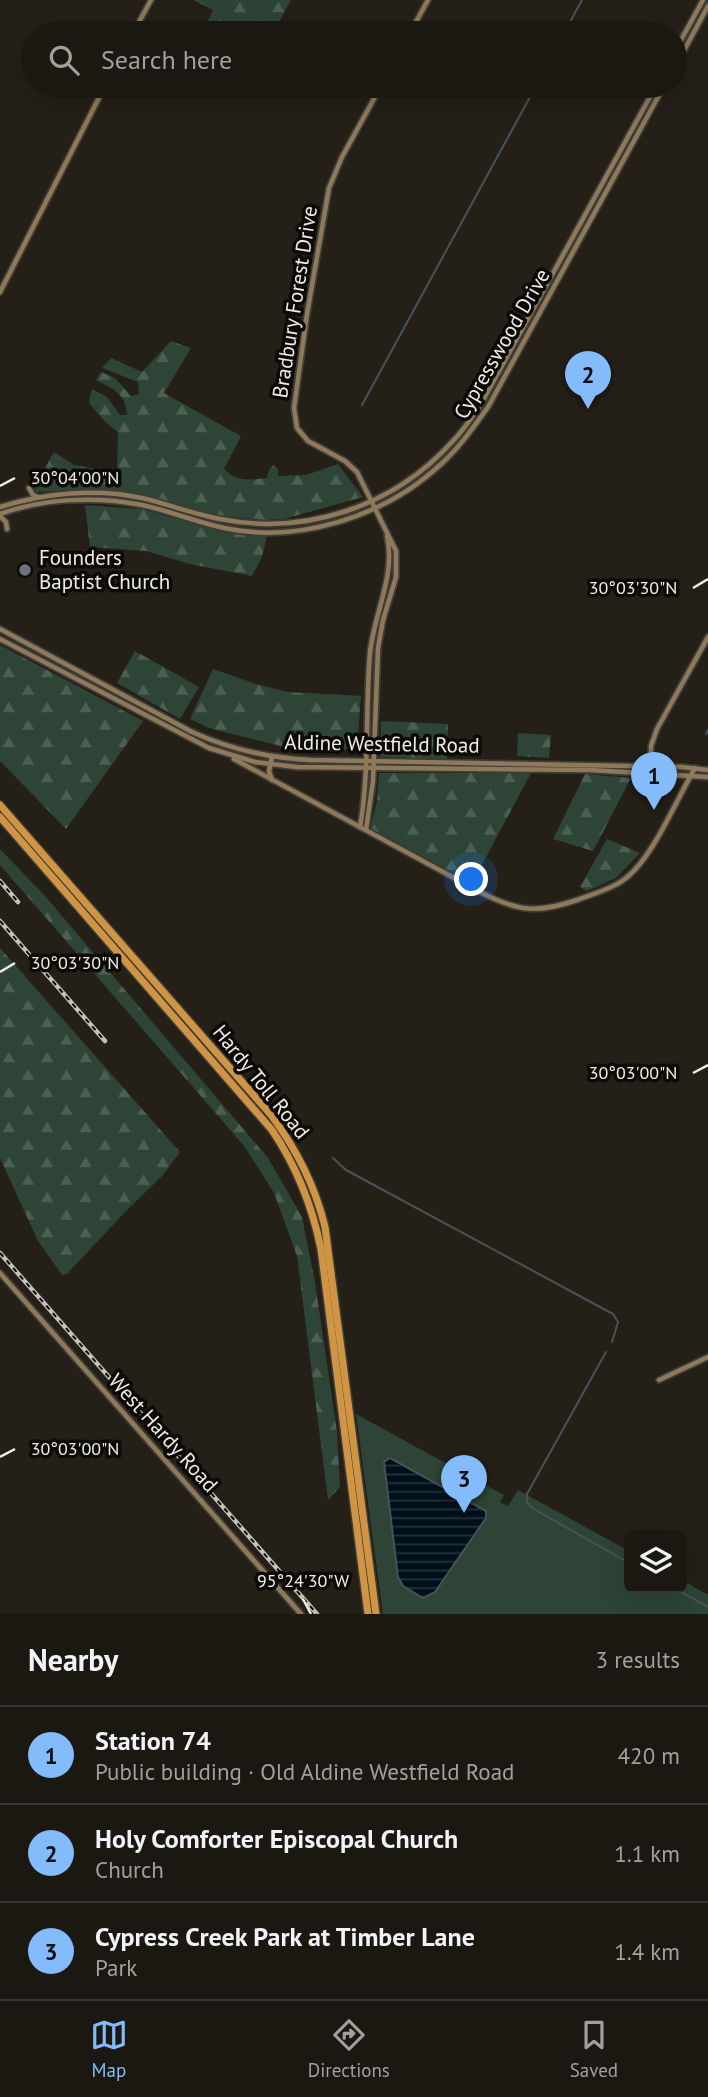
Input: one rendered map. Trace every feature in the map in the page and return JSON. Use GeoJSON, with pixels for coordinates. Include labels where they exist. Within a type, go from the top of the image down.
{"type":"FeatureCollection","features":[{"type":"Feature","properties":{"kind":"highway","name":"Hardy Toll Road"},"geometry":{"type":"LineString","coordinates":[[0,805],[271,1115],[302,1161],[320,1206],[325,1227],[363,1545],[368,1614]]}},
{"type":"Feature","properties":{"kind":"highway","name":"Hardy Toll Road"},"geometry":{"type":"LineString","coordinates":[[0,817],[272,1130],[298,1174],[315,1220],[321,1249],[363,1545],[376,1614]]}},
{"type":"Feature","properties":{"kind":"main road"},"geometry":{"type":"LineString","coordinates":[[139,21],[150,0]]}},
{"type":"Feature","properties":{"kind":"main road"},"geometry":{"type":"LineString","coordinates":[[417,21],[428,0]]}},
{"type":"Feature","properties":{"kind":"main road"},"geometry":{"type":"LineString","coordinates":[[687,29],[703,0]]}},
{"type":"Feature","properties":{"kind":"main road"},"geometry":{"type":"LineString","coordinates":[[687,45],[708,6]]}},
{"type":"Feature","properties":{"kind":"main road"},"geometry":{"type":"LineString","coordinates":[[0,292],[99,98]]}},
{"type":"Feature","properties":{"kind":"main road","name":"Bradbury Forest Drive"},"geometry":{"type":"LineString","coordinates":[[374,98],[342,157],[329,188],[294,408],[298,428],[307,441],[334,454],[357,472],[386,532]]}},
{"type":"Feature","properties":{"kind":"main road","name":"Cypresswood Drive"},"geometry":{"type":"LineString","coordinates":[[0,507],[43,497],[75,494],[137,497],[200,514],[259,524],[293,523],[345,512],[399,487],[434,461],[465,427],[481,404],[649,98]]}},
{"type":"Feature","properties":{"kind":"main road","name":"Cypresswood Drive"},"geometry":{"type":"LineString","coordinates":[[0,515],[34,505],[73,501],[134,504],[235,530],[289,531],[336,523],[375,508],[409,489],[439,466],[488,407],[657,98]]}},
{"type":"Feature","properties":{"kind":"main road"},"geometry":{"type":"LineString","coordinates":[[604,181],[610,185]]}},
{"type":"Feature","properties":{"kind":"main road"},"geometry":{"type":"LineString","coordinates":[[523,328],[529,332]]}},
{"type":"Feature","properties":{"kind":"main road"},"geometry":{"type":"LineString","coordinates":[[434,461],[439,466]]}},
{"type":"Feature","properties":{"kind":"main road"},"geometry":{"type":"LineString","coordinates":[[29,488],[36,496],[43,497]]}},
{"type":"Feature","properties":{"kind":"main road"},"geometry":{"type":"LineString","coordinates":[[73,501],[75,494]]}},
{"type":"Feature","properties":{"kind":"main road"},"geometry":{"type":"LineString","coordinates":[[134,504],[137,497]]}},
{"type":"Feature","properties":{"kind":"main road"},"geometry":{"type":"LineString","coordinates":[[197,521],[200,514]]}},
{"type":"Feature","properties":{"kind":"main road"},"geometry":{"type":"LineString","coordinates":[[0,515],[6,522],[7,529]]}},
{"type":"Feature","properties":{"kind":"main road"},"geometry":{"type":"LineString","coordinates":[[319,519],[319,527]]}},
{"type":"Feature","properties":{"kind":"main road"},"geometry":{"type":"LineString","coordinates":[[258,531],[259,524]]}},
{"type":"Feature","properties":{"kind":"main road"},"geometry":{"type":"LineString","coordinates":[[359,827],[367,768],[372,643],[391,560],[386,532]]}},
{"type":"Feature","properties":{"kind":"main road"},"geometry":{"type":"LineString","coordinates":[[366,830],[372,799],[380,636],[396,577],[396,551],[386,532]]}},
{"type":"Feature","properties":{"kind":"main road"},"geometry":{"type":"LineString","coordinates":[[381,598],[389,600]]}},
{"type":"Feature","properties":{"kind":"main road","name":"Aldine Westfield Road"},"geometry":{"type":"LineString","coordinates":[[0,629],[218,743],[272,757],[469,766],[651,766],[708,771]]}},
{"type":"Feature","properties":{"kind":"main road"},"geometry":{"type":"LineString","coordinates":[[650,773],[651,747],[660,723],[708,636]]}},
{"type":"Feature","properties":{"kind":"main road","name":"Aldine Westfield Road"},"geometry":{"type":"LineString","coordinates":[[0,639],[172,730],[226,754],[271,765],[309,768],[427,765]]}},
{"type":"Feature","properties":{"kind":"main road"},"geometry":{"type":"LineString","coordinates":[[14,646],[18,639]]}},
{"type":"Feature","properties":{"kind":"main road"},"geometry":{"type":"LineString","coordinates":[[369,687],[376,687]]}},
{"type":"Feature","properties":{"kind":"main road"},"geometry":{"type":"LineString","coordinates":[[172,730],[176,723]]}},
{"type":"Feature","properties":{"kind":"main road"},"geometry":{"type":"LineString","coordinates":[[226,754],[503,904],[523,909],[549,908],[612,887],[628,877],[646,856],[695,768]]}},
{"type":"Feature","properties":{"kind":"main road"},"geometry":{"type":"LineString","coordinates":[[272,757],[269,771],[273,780]]}},
{"type":"Feature","properties":{"kind":"main road"},"geometry":{"type":"LineString","coordinates":[[309,768],[310,760]]}},
{"type":"Feature","properties":{"kind":"main road","name":"Aldine Westfield Road"},"geometry":{"type":"LineString","coordinates":[[594,767],[708,777]]}},
{"type":"Feature","properties":{"kind":"main road","name":"West Hardy Road"},"geometry":{"type":"LineString","coordinates":[[0,1273],[302,1614]]}},
{"type":"Feature","properties":{"kind":"main road"},"geometry":{"type":"LineString","coordinates":[[659,1380],[708,1357]]}},
{"type":"Feature","properties":{"kind":"green space"},"geometry":{"type":"Polygon","coordinates":[[[193,0],[291,0],[280,21],[208,21],[213,10],[193,0]]]}},
{"type":"Feature","properties":{"kind":"green space"},"geometry":{"type":"Polygon","coordinates":[[[171,341],[191,348],[164,393],[241,436],[224,469],[234,476],[255,479],[267,478],[273,465],[278,469],[278,476],[306,475],[338,464],[363,497],[284,519],[264,520],[221,516],[128,492],[98,489],[36,492],[34,488],[54,452],[74,465],[117,473],[118,432],[105,422],[89,403],[92,389],[107,397],[120,415],[127,415],[121,397],[113,389],[96,380],[101,372],[115,378],[131,396],[139,394],[138,382],[102,368],[111,358],[142,372],[171,341]]]}},
{"type":"Feature","properties":{"kind":"green space"},"geometry":{"type":"Polygon","coordinates":[[[85,505],[142,509],[223,532],[267,536],[262,557],[252,576],[190,564],[146,551],[90,547],[85,505]]]}},
{"type":"Feature","properties":{"kind":"green space"},"geometry":{"type":"Polygon","coordinates":[[[0,645],[143,721],[66,829],[0,761],[0,645]]]}},
{"type":"Feature","properties":{"kind":"green space"},"geometry":{"type":"Polygon","coordinates":[[[135,651],[199,687],[180,719],[117,683],[135,651]]]}},
{"type":"Feature","properties":{"kind":"green space"},"geometry":{"type":"Polygon","coordinates":[[[213,669],[288,692],[361,696],[357,749],[300,751],[209,728],[190,719],[213,669]]]}},
{"type":"Feature","properties":{"kind":"green space"},"geometry":{"type":"Polygon","coordinates":[[[381,721],[448,724],[447,759],[380,757],[381,721]]]}},
{"type":"Feature","properties":{"kind":"green space"},"geometry":{"type":"Polygon","coordinates":[[[518,733],[551,735],[549,758],[517,756],[518,733]]]}},
{"type":"Feature","properties":{"kind":"green space"},"geometry":{"type":"Polygon","coordinates":[[[379,773],[531,773],[472,883],[370,828],[377,801],[379,773]]]}},
{"type":"Feature","properties":{"kind":"green space"},"geometry":{"type":"Polygon","coordinates":[[[585,774],[631,778],[593,851],[553,839],[585,774]]]}},
{"type":"Feature","properties":{"kind":"green space"},"geometry":{"type":"Polygon","coordinates":[[[607,839],[640,853],[616,878],[587,891],[580,887],[607,839]]]}},
{"type":"Feature","properties":{"kind":"green space"},"geometry":{"type":"Polygon","coordinates":[[[0,849],[45,896],[268,1158],[302,1217],[315,1282],[337,1432],[340,1487],[328,1500],[297,1256],[274,1193],[245,1147],[0,865],[0,849]]]}},
{"type":"Feature","properties":{"kind":"green space"},"geometry":{"type":"Polygon","coordinates":[[[0,948],[180,1152],[162,1176],[67,1274],[62,1275],[38,1241],[0,1158],[0,948]]]}},
{"type":"Feature","properties":{"kind":"green space"},"geometry":{"type":"Polygon","coordinates":[[[356,1414],[504,1495],[500,1502],[508,1506],[518,1490],[624,1548],[624,1593],[687,1593],[687,1583],[708,1595],[708,1614],[383,1614],[356,1414]]]}},
{"type":"Feature","properties":{"kind":"water"},"geometry":{"type":"Polygon","coordinates":[[[390,1458],[486,1511],[486,1518],[435,1592],[423,1598],[403,1586],[398,1577],[384,1462],[390,1458]]]}},
{"type":"Feature","properties":{"kind":"waterway"},"geometry":{"type":"LineString","coordinates":[[571,21],[582,0]]}},
{"type":"Feature","properties":{"kind":"waterway"},"geometry":{"type":"LineString","coordinates":[[362,405],[529,98]]}},
{"type":"Feature","properties":{"kind":"waterway"},"geometry":{"type":"LineString","coordinates":[[706,734],[708,730]]}},
{"type":"Feature","properties":{"kind":"waterway"},"geometry":{"type":"LineString","coordinates":[[333,1158],[346,1170],[613,1314],[618,1322],[612,1342]]}},
{"type":"Feature","properties":{"kind":"waterway"},"geometry":{"type":"LineString","coordinates":[[606,1352],[527,1494],[527,1502],[532,1508],[624,1560]]}},
{"type":"Feature","properties":{"kind":"waterway"},"geometry":{"type":"LineString","coordinates":[[683,1593],[708,1607]]}},
{"type":"Feature","properties":{"kind":"railway"},"geometry":{"type":"LineString","coordinates":[[0,881],[18,902]]}},
{"type":"Feature","properties":{"kind":"railway"},"geometry":{"type":"LineString","coordinates":[[0,921],[105,1041]]}},
{"type":"Feature","properties":{"kind":"railway"},"geometry":{"type":"LineString","coordinates":[[0,1253],[317,1614]]}},
{"type":"Feature","properties":{"kind":"place","name":"Holy Comforter Episcopal Church"},"geometry":{"type":"Point","coordinates":[588,409]}},
{"type":"Feature","properties":{"kind":"place","name":"Founders Baptist Church"},"geometry":{"type":"Point","coordinates":[25,570]}},
{"type":"Feature","properties":{"kind":"place","name":"Station 74"},"geometry":{"type":"Point","coordinates":[654,810]}},
{"type":"Feature","properties":{"kind":"place","name":"Cypress Creek Park at Timber Lane"},"geometry":{"type":"Point","coordinates":[464,1513]}}]}
